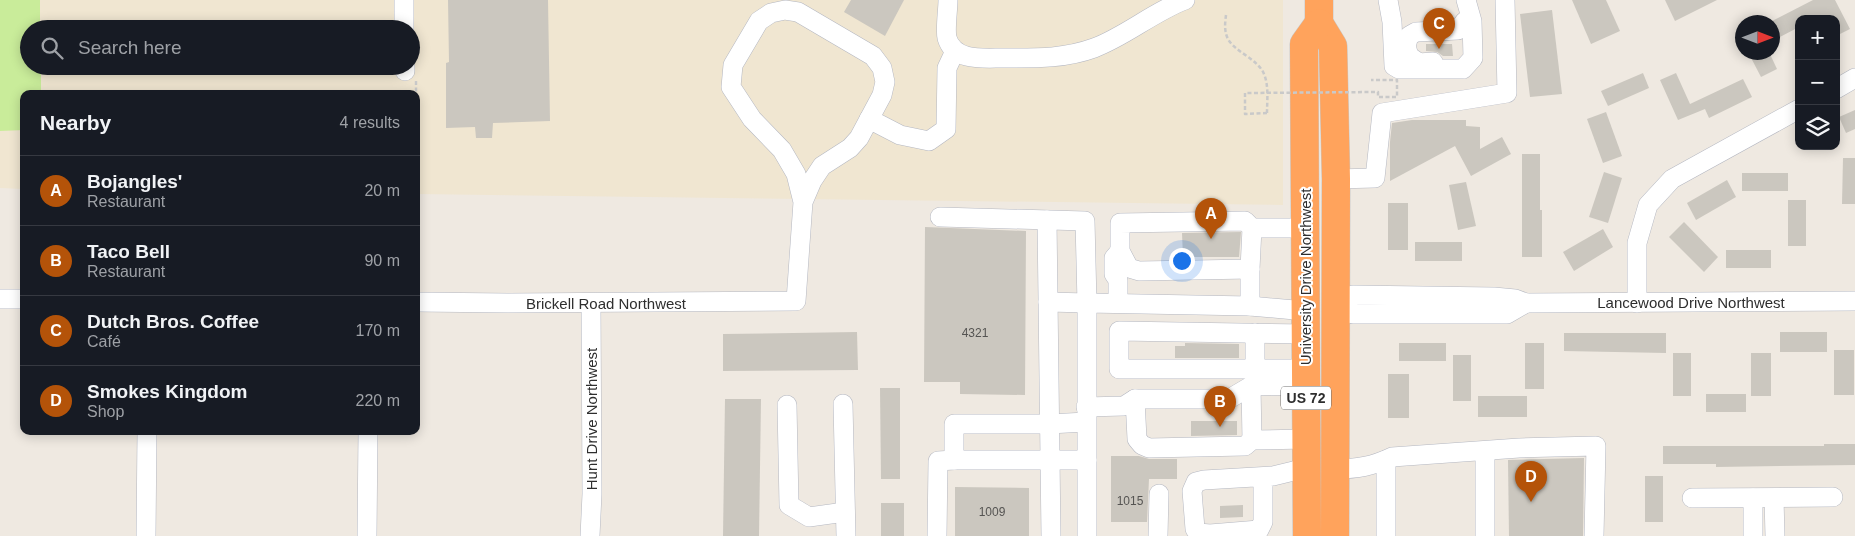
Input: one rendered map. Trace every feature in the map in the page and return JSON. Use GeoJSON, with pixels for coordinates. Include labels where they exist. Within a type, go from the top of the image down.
{"type":"FeatureCollection","features":[{"type":"Feature","properties":{"kind":"highway","name":"University Drive Northwest"},"geometry":{"type":"LineString","coordinates":[[1319,12],[1333,46],[1340,305],[1336,354],[1336,536]]}},
{"type":"Feature","properties":{"kind":"highway","name":"University Drive Northwest"},"geometry":{"type":"LineString","coordinates":[[1307,536],[1304,44],[1319,12]]}},
{"type":"Feature","properties":{"kind":"highway"},"geometry":{"type":"LineString","coordinates":[[1306,261],[1318,269],[1320,273],[1324,302],[1340,305]]}},
{"type":"Feature","properties":{"kind":"highway"},"geometry":{"type":"LineString","coordinates":[[1306,322],[1314,312],[1321,318],[1322,337],[1336,354]]}},
{"type":"Feature","properties":{"kind":"street"},"geometry":{"type":"LineString","coordinates":[[404,0],[408,20]]}},
{"type":"Feature","properties":{"kind":"street"},"geometry":{"type":"LineString","coordinates":[[948,0],[947,38],[955,50],[970,58],[1050,58],[1072,55],[1095,47],[1167,7],[1185,0]]}},
{"type":"Feature","properties":{"kind":"street"},"geometry":{"type":"LineString","coordinates":[[1388,0],[1392,22],[1394,66],[1399,69],[1468,64]]}},
{"type":"Feature","properties":{"kind":"street"},"geometry":{"type":"LineString","coordinates":[[1466,0],[1469,21],[1468,64]]}},
{"type":"Feature","properties":{"kind":"street"},"geometry":{"type":"LineString","coordinates":[[1336,179],[1375,178],[1382,114],[1507,93],[1505,0]]}},
{"type":"Feature","properties":{"kind":"street"},"geometry":{"type":"LineString","coordinates":[[785,10],[798,12],[873,56],[882,68],[885,82],[882,95],[859,138],[850,148],[822,166],[812,181],[803,202],[796,174],[782,150],[752,119],[731,87],[733,65],[759,22],[771,13],[785,10]]}},
{"type":"Feature","properties":{"kind":"street"},"geometry":{"type":"LineString","coordinates":[[1392,22],[1469,21]]}},
{"type":"Feature","properties":{"kind":"street"},"geometry":{"type":"LineString","coordinates":[[1468,64],[1456,62],[1418,63],[1409,56],[1406,46],[1409,36],[1416,32],[1458,30],[1469,21]]}},
{"type":"Feature","properties":{"kind":"street"},"geometry":{"type":"LineString","coordinates":[[869,118],[900,136],[929,140],[946,129],[948,68],[955,50]]}},
{"type":"Feature","properties":{"kind":"street"},"geometry":{"type":"LineString","coordinates":[[1840,87],[1855,78]]}},
{"type":"Feature","properties":{"kind":"street"},"geometry":{"type":"LineString","coordinates":[[1637,303],[1637,243],[1648,205],[1672,179],[1795,111]]}},
{"type":"Feature","properties":{"kind":"street","name":"Brickell Road Northwest"},"geometry":{"type":"LineString","coordinates":[[420,302],[796,301],[803,202]]}},
{"type":"Feature","properties":{"kind":"street"},"geometry":{"type":"LineString","coordinates":[[940,217],[1085,221],[1088,536]]}},
{"type":"Feature","properties":{"kind":"street"},"geometry":{"type":"LineString","coordinates":[[1047,220],[1052,536]]}},
{"type":"Feature","properties":{"kind":"street"},"geometry":{"type":"LineString","coordinates":[[1118,303],[1123,274],[1120,251],[1120,223],[1245,221],[1252,228],[1305,228]]}},
{"type":"Feature","properties":{"kind":"street"},"geometry":{"type":"LineString","coordinates":[[1250,306],[1252,228]]}},
{"type":"Feature","properties":{"kind":"street"},"geometry":{"type":"LineString","coordinates":[[1123,274],[1138,271],[1250,269]]}},
{"type":"Feature","properties":{"kind":"street","name":"Lancewood Drive Northwest"},"geometry":{"type":"LineString","coordinates":[[1340,305],[1352,295],[1494,297],[1515,299],[1526,303],[1855,301]]}},
{"type":"Feature","properties":{"kind":"street"},"geometry":{"type":"LineString","coordinates":[[0,299],[20,299]]}},
{"type":"Feature","properties":{"kind":"street"},"geometry":{"type":"LineString","coordinates":[[1048,302],[1250,306],[1306,322]]}},
{"type":"Feature","properties":{"kind":"street","name":"Hunt Drive Northwest"},"geometry":{"type":"LineString","coordinates":[[590,536],[592,494],[591,303]]}},
{"type":"Feature","properties":{"kind":"street"},"geometry":{"type":"LineString","coordinates":[[1306,322],[1255,333],[1119,331],[1119,369],[1253,378],[1306,377]]}},
{"type":"Feature","properties":{"kind":"street"},"geometry":{"type":"LineString","coordinates":[[1252,440],[1255,333]]}},
{"type":"Feature","properties":{"kind":"street"},"geometry":{"type":"LineString","coordinates":[[954,460],[954,424],[1049,424],[1124,406],[1135,399],[1230,399],[1253,378]]}},
{"type":"Feature","properties":{"kind":"street"},"geometry":{"type":"LineString","coordinates":[[1135,399],[1136,439],[1142,445],[1149,448],[1245,446],[1252,440],[1306,439]]}},
{"type":"Feature","properties":{"kind":"street"},"geometry":{"type":"LineString","coordinates":[[843,404],[846,536]]}},
{"type":"Feature","properties":{"kind":"street"},"geometry":{"type":"LineString","coordinates":[[787,405],[789,505],[809,517],[845,512]]}},
{"type":"Feature","properties":{"kind":"street"},"geometry":{"type":"LineString","coordinates":[[146,435],[146,536]]}},
{"type":"Feature","properties":{"kind":"street"},"geometry":{"type":"LineString","coordinates":[[367,536],[368,435]]}},
{"type":"Feature","properties":{"kind":"street"},"geometry":{"type":"LineString","coordinates":[[1336,470],[1353,470],[1374,465],[1392,457],[1596,446],[1594,536]]}},
{"type":"Feature","properties":{"kind":"street"},"geometry":{"type":"LineString","coordinates":[[1485,451],[1485,536]]}},
{"type":"Feature","properties":{"kind":"street"},"geometry":{"type":"LineString","coordinates":[[937,536],[938,461],[1087,460]]}},
{"type":"Feature","properties":{"kind":"street"},"geometry":{"type":"LineString","coordinates":[[1386,460],[1386,536]]}},
{"type":"Feature","properties":{"kind":"street"},"geometry":{"type":"LineString","coordinates":[[1263,477],[1256,527],[1210,535],[1198,533],[1195,528],[1192,491],[1196,482],[1263,477],[1306,468]]}},
{"type":"Feature","properties":{"kind":"street"},"geometry":{"type":"LineString","coordinates":[[1158,536],[1159,494]]}},
{"type":"Feature","properties":{"kind":"street"},"geometry":{"type":"LineString","coordinates":[[1692,498],[1833,497]]}},
{"type":"Feature","properties":{"kind":"street"},"geometry":{"type":"LineString","coordinates":[[1753,498],[1753,536]]}},
{"type":"Feature","properties":{"kind":"street"},"geometry":{"type":"LineString","coordinates":[[1774,498],[1775,536]]}},
{"type":"Feature","properties":{"kind":"path"},"geometry":{"type":"LineString","coordinates":[[1226,15],[1225,29],[1229,40],[1259,66],[1264,74],[1267,87],[1268,114],[1245,114],[1245,93],[1378,92],[1378,97],[1397,97],[1397,80],[1371,80]]}},
{"type":"Feature","properties":{"kind":"path"},"geometry":{"type":"LineString","coordinates":[[412,75],[415,90]]}},
{"type":"Feature","properties":{"kind":"shaded area"},"geometry":{"type":"Polygon","coordinates":[[[0,0],[1283,0],[1283,205],[420,194],[420,90],[20,90],[20,189],[0,188],[0,0]]]}},
{"type":"Feature","properties":{"kind":"green space"},"geometry":{"type":"Polygon","coordinates":[[[0,0],[40,0],[40,20],[20,20],[20,75],[41,75],[41,90],[20,90],[20,130],[0,131],[0,0]]]}},
{"type":"Feature","properties":{"kind":"building"},"geometry":{"type":"Polygon","coordinates":[[[448,0],[548,0],[550,121],[493,123],[492,138],[476,138],[475,127],[446,128],[446,63],[449,62],[448,0]]]}},
{"type":"Feature","properties":{"kind":"building"},"geometry":{"type":"Polygon","coordinates":[[[851,0],[904,0],[885,36],[844,12],[851,0]]]}},
{"type":"Feature","properties":{"kind":"building"},"geometry":{"type":"Polygon","coordinates":[[[1572,0],[1606,0],[1620,31],[1591,44],[1572,0]]]}},
{"type":"Feature","properties":{"kind":"building"},"geometry":{"type":"Polygon","coordinates":[[[1665,0],[1717,0],[1675,21],[1665,0]]]}},
{"type":"Feature","properties":{"kind":"building"},"geometry":{"type":"Polygon","coordinates":[[[1813,0],[1835,0],[1850,29],[1840,34],[1840,15],[1795,15],[1795,29],[1780,37],[1780,17],[1813,0]]]}},
{"type":"Feature","properties":{"kind":"building"},"geometry":{"type":"Polygon","coordinates":[[[1552,10],[1562,94],[1530,97],[1520,14],[1552,10]]]}},
{"type":"Feature","properties":{"kind":"building"},"geometry":{"type":"Polygon","coordinates":[[[1426,44],[1452,44],[1453,56],[1443,56],[1437,52],[1426,51],[1426,44]]]}},
{"type":"Feature","properties":{"kind":"building"},"geometry":{"type":"Polygon","coordinates":[[[1752,60],[1773,60],[1777,69],[1761,77],[1752,60]]]}},
{"type":"Feature","properties":{"kind":"building"},"geometry":{"type":"Polygon","coordinates":[[[1643,73],[1649,88],[1608,106],[1601,91],[1643,73]]]}},
{"type":"Feature","properties":{"kind":"building"},"geometry":{"type":"Polygon","coordinates":[[[1676,73],[1690,104],[1743,79],[1752,97],[1709,118],[1705,109],[1678,120],[1660,80],[1676,73]]]}},
{"type":"Feature","properties":{"kind":"building"},"geometry":{"type":"Polygon","coordinates":[[[1855,110],[1855,129],[1846,133],[1840,117],[1855,110]]]}},
{"type":"Feature","properties":{"kind":"building"},"geometry":{"type":"Polygon","coordinates":[[[1606,112],[1622,156],[1603,163],[1587,119],[1606,112]]]}},
{"type":"Feature","properties":{"kind":"building"},"geometry":{"type":"Polygon","coordinates":[[[1412,120],[1466,120],[1466,126],[1480,127],[1480,149],[1502,137],[1511,154],[1471,176],[1455,146],[1390,181],[1392,123],[1412,120]]]}},
{"type":"Feature","properties":{"kind":"building"},"geometry":{"type":"Polygon","coordinates":[[[1522,154],[1540,154],[1542,257],[1522,257],[1522,154]]]}},
{"type":"Feature","properties":{"kind":"building"},"geometry":{"type":"Polygon","coordinates":[[[1843,158],[1855,158],[1855,204],[1842,204],[1843,158]]]}},
{"type":"Feature","properties":{"kind":"building"},"geometry":{"type":"Polygon","coordinates":[[[1604,172],[1622,178],[1608,223],[1589,217],[1604,172]]]}},
{"type":"Feature","properties":{"kind":"building"},"geometry":{"type":"Polygon","coordinates":[[[1742,173],[1788,173],[1788,191],[1742,191],[1742,173]]]}},
{"type":"Feature","properties":{"kind":"building"},"geometry":{"type":"Polygon","coordinates":[[[1727,180],[1736,197],[1696,220],[1687,203],[1727,180]]]}},
{"type":"Feature","properties":{"kind":"building"},"geometry":{"type":"Polygon","coordinates":[[[1466,182],[1476,226],[1458,230],[1449,185],[1466,182]]]}},
{"type":"Feature","properties":{"kind":"building"},"geometry":{"type":"Polygon","coordinates":[[[1788,200],[1806,200],[1806,246],[1788,246],[1788,200]]]}},
{"type":"Feature","properties":{"kind":"building"},"geometry":{"type":"Polygon","coordinates":[[[1388,203],[1408,203],[1408,250],[1388,250],[1388,203]]]}},
{"type":"Feature","properties":{"kind":"building"},"geometry":{"type":"Polygon","coordinates":[[[1684,222],[1718,257],[1704,272],[1669,237],[1684,222]]]}},
{"type":"Feature","properties":{"kind":"building"},"geometry":{"type":"Polygon","coordinates":[[[925,227],[1026,231],[1025,395],[960,394],[960,382],[924,382],[925,227]]]}},
{"type":"Feature","properties":{"kind":"building"},"geometry":{"type":"Polygon","coordinates":[[[1603,229],[1613,247],[1574,271],[1563,252],[1603,229]]]}},
{"type":"Feature","properties":{"kind":"building"},"geometry":{"type":"Polygon","coordinates":[[[1241,232],[1239,257],[1183,257],[1182,233],[1241,232]]]}},
{"type":"Feature","properties":{"kind":"building"},"geometry":{"type":"Polygon","coordinates":[[[1415,242],[1462,242],[1462,261],[1415,261],[1415,242]]]}},
{"type":"Feature","properties":{"kind":"building"},"geometry":{"type":"Polygon","coordinates":[[[1726,250],[1771,250],[1771,268],[1726,268],[1726,250]]]}},
{"type":"Feature","properties":{"kind":"building"},"geometry":{"type":"Polygon","coordinates":[[[857,332],[858,370],[723,371],[723,334],[857,332]]]}},
{"type":"Feature","properties":{"kind":"building"},"geometry":{"type":"Polygon","coordinates":[[[1780,332],[1827,332],[1827,352],[1780,352],[1780,332]]]}},
{"type":"Feature","properties":{"kind":"building"},"geometry":{"type":"Polygon","coordinates":[[[1564,333],[1666,333],[1666,353],[1564,351],[1564,333]]]}},
{"type":"Feature","properties":{"kind":"building"},"geometry":{"type":"Polygon","coordinates":[[[1185,343],[1239,344],[1239,358],[1175,358],[1175,346],[1185,346],[1185,343]]]}},
{"type":"Feature","properties":{"kind":"building"},"geometry":{"type":"Polygon","coordinates":[[[1399,343],[1446,343],[1446,361],[1399,361],[1399,343]]]}},
{"type":"Feature","properties":{"kind":"building"},"geometry":{"type":"Polygon","coordinates":[[[1525,343],[1544,343],[1544,389],[1525,389],[1525,343]]]}},
{"type":"Feature","properties":{"kind":"building"},"geometry":{"type":"Polygon","coordinates":[[[1834,350],[1854,350],[1854,395],[1834,395],[1834,350]]]}},
{"type":"Feature","properties":{"kind":"building"},"geometry":{"type":"Polygon","coordinates":[[[1673,353],[1691,353],[1691,396],[1673,396],[1673,353]]]}},
{"type":"Feature","properties":{"kind":"building"},"geometry":{"type":"Polygon","coordinates":[[[1751,353],[1771,353],[1771,396],[1751,396],[1751,353]]]}},
{"type":"Feature","properties":{"kind":"building"},"geometry":{"type":"Polygon","coordinates":[[[1453,355],[1471,355],[1471,401],[1453,401],[1453,355]]]}},
{"type":"Feature","properties":{"kind":"building"},"geometry":{"type":"Polygon","coordinates":[[[1388,374],[1409,374],[1409,418],[1388,418],[1388,374]]]}},
{"type":"Feature","properties":{"kind":"building"},"geometry":{"type":"Polygon","coordinates":[[[880,388],[900,388],[900,479],[881,479],[880,388]]]}},
{"type":"Feature","properties":{"kind":"building"},"geometry":{"type":"Polygon","coordinates":[[[1706,394],[1746,394],[1746,412],[1706,412],[1706,394]]]}},
{"type":"Feature","properties":{"kind":"building"},"geometry":{"type":"Polygon","coordinates":[[[1478,396],[1527,396],[1527,417],[1478,417],[1478,396]]]}},
{"type":"Feature","properties":{"kind":"building"},"geometry":{"type":"Polygon","coordinates":[[[725,399],[761,399],[759,536],[723,536],[725,399]]]}},
{"type":"Feature","properties":{"kind":"building"},"geometry":{"type":"Polygon","coordinates":[[[1191,421],[1237,421],[1237,435],[1191,436],[1191,421]]]}},
{"type":"Feature","properties":{"kind":"building"},"geometry":{"type":"Polygon","coordinates":[[[1824,444],[1855,444],[1855,465],[1716,467],[1716,464],[1663,464],[1663,446],[1824,446],[1824,444]]]}},
{"type":"Feature","properties":{"kind":"building"},"geometry":{"type":"Polygon","coordinates":[[[1111,456],[1177,459],[1177,479],[1149,479],[1147,522],[1111,522],[1111,456]]]}},
{"type":"Feature","properties":{"kind":"building"},"geometry":{"type":"Polygon","coordinates":[[[1584,458],[1583,536],[1509,536],[1508,460],[1584,458]]]}},
{"type":"Feature","properties":{"kind":"building"},"geometry":{"type":"Polygon","coordinates":[[[1645,476],[1663,476],[1663,522],[1645,522],[1645,476]]]}},
{"type":"Feature","properties":{"kind":"building"},"geometry":{"type":"Polygon","coordinates":[[[955,487],[1029,488],[1029,536],[955,536],[955,487]]]}},
{"type":"Feature","properties":{"kind":"building"},"geometry":{"type":"Polygon","coordinates":[[[881,503],[904,503],[904,536],[881,536],[881,503]]]}},
{"type":"Feature","properties":{"kind":"building"},"geometry":{"type":"Polygon","coordinates":[[[1243,505],[1243,517],[1220,518],[1220,506],[1243,505]]]}},
{"type":"Feature","properties":{"kind":"place","name":"Dutch Bros. Coffee"},"geometry":{"type":"Point","coordinates":[1439,49]}},
{"type":"Feature","properties":{"kind":"place","name":"Bojangles'"},"geometry":{"type":"Point","coordinates":[1211,239]}},
{"type":"Feature","properties":{"kind":"place","name":"Taco Bell"},"geometry":{"type":"Point","coordinates":[1220,427]}},
{"type":"Feature","properties":{"kind":"place","name":"Smokes Kingdom"},"geometry":{"type":"Point","coordinates":[1531,502]}}]}
